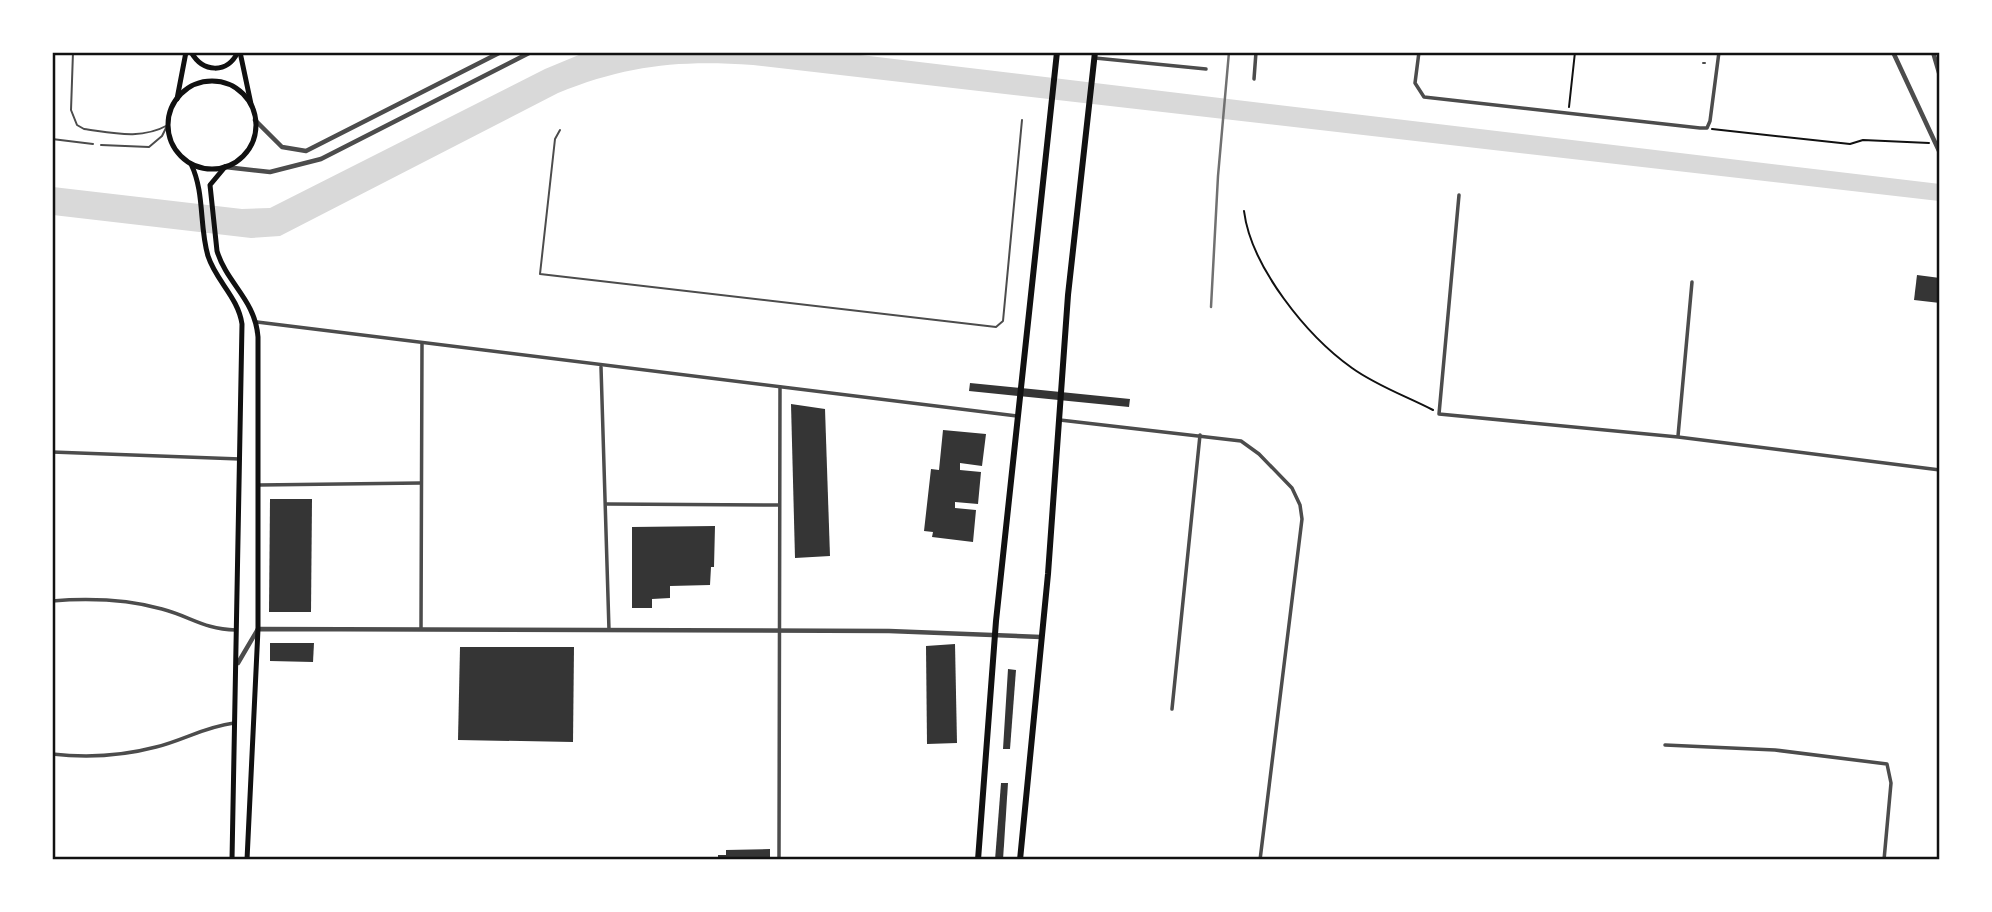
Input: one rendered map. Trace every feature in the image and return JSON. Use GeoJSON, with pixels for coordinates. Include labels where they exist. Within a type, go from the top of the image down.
{"type":"FeatureCollection","features":[{"type":"Feature","properties":{"kind":"main road"},"geometry":{"type":"LineString","coordinates":[[189,52],[201,65],[217,69],[231,62],[239,52]]}},
{"type":"Feature","properties":{"kind":"main road"},"geometry":{"type":"LineString","coordinates":[[189,52],[168,125],[173,146],[191,164],[202,168],[225,167]]}},
{"type":"Feature","properties":{"kind":"main road"},"geometry":{"type":"LineString","coordinates":[[239,52],[255,120],[252,141],[247,151],[225,167],[212,181],[210,200],[220,262],[251,305],[257,322],[258,629],[247,859]]}},
{"type":"Feature","properties":{"kind":"main road"},"geometry":{"type":"LineString","coordinates":[[978,859],[995,635],[1057,52]]}},
{"type":"Feature","properties":{"kind":"main road"},"geometry":{"type":"LineString","coordinates":[[1020,859],[1068,295],[1095,55]]}},
{"type":"Feature","properties":{"kind":"main road"},"geometry":{"type":"LineString","coordinates":[[177,99],[186,90],[210,82],[235,88],[251,107]]}},
{"type":"Feature","properties":{"kind":"main road"},"geometry":{"type":"LineString","coordinates":[[191,164],[201,201],[205,240],[212,264],[238,304],[242,324],[238,663],[232,859]]}},
{"type":"Feature","properties":{"kind":"street"},"geometry":{"type":"LineString","coordinates":[[255,120],[276,143],[289,150],[306,151],[501,52]]}},
{"type":"Feature","properties":{"kind":"street"},"geometry":{"type":"LineString","coordinates":[[225,167],[270,172],[321,159],[531,52]]}},
{"type":"Feature","properties":{"kind":"street"},"geometry":{"type":"LineString","coordinates":[[1254,79],[1256,52]]}},
{"type":"Feature","properties":{"kind":"street"},"geometry":{"type":"LineString","coordinates":[[1419,52],[1416,83],[1424,97],[1707,128],[1719,52]]}},
{"type":"Feature","properties":{"kind":"street"},"geometry":{"type":"LineString","coordinates":[[1893,52],[1940,153]]}},
{"type":"Feature","properties":{"kind":"street"},"geometry":{"type":"LineString","coordinates":[[1933,52],[1940,76]]}},
{"type":"Feature","properties":{"kind":"street"},"geometry":{"type":"LineString","coordinates":[[1095,55],[1206,69]]}},
{"type":"Feature","properties":{"kind":"street"},"geometry":{"type":"LineString","coordinates":[[1460,195],[1439,414],[1678,437],[1940,470]]}},
{"type":"Feature","properties":{"kind":"street"},"geometry":{"type":"LineString","coordinates":[[1678,437],[1692,282]]}},
{"type":"Feature","properties":{"kind":"street"},"geometry":{"type":"LineString","coordinates":[[257,322],[601,367],[1017,416]]}},
{"type":"Feature","properties":{"kind":"street"},"geometry":{"type":"LineString","coordinates":[[421,630],[422,344]]}},
{"type":"Feature","properties":{"kind":"street"},"geometry":{"type":"LineString","coordinates":[[601,367],[609,631]]}},
{"type":"Feature","properties":{"kind":"street"},"geometry":{"type":"LineString","coordinates":[[779,859],[780,387]]}},
{"type":"Feature","properties":{"kind":"street"},"geometry":{"type":"LineString","coordinates":[[1059,420],[1241,441],[1259,454],[1292,488],[1302,519],[1260,859]]}},
{"type":"Feature","properties":{"kind":"street"},"geometry":{"type":"LineString","coordinates":[[1172,709],[1200,435]]}},
{"type":"Feature","properties":{"kind":"street"},"geometry":{"type":"LineString","coordinates":[[52,452],[240,459]]}},
{"type":"Feature","properties":{"kind":"street"},"geometry":{"type":"LineString","coordinates":[[257,485],[421,483]]}},
{"type":"Feature","properties":{"kind":"street"},"geometry":{"type":"LineString","coordinates":[[607,504],[780,505]]}},
{"type":"Feature","properties":{"kind":"street"},"geometry":{"type":"LineString","coordinates":[[52,601],[88,598],[128,601],[164,610],[202,627],[238,630]]}},
{"type":"Feature","properties":{"kind":"street"},"geometry":{"type":"LineString","coordinates":[[238,663],[258,629],[779,631],[1041,637]]}},
{"type":"Feature","properties":{"kind":"street"},"geometry":{"type":"LineString","coordinates":[[52,754],[82,758],[120,755],[157,747],[199,730],[236,723]]}},
{"type":"Feature","properties":{"kind":"street"},"geometry":{"type":"LineString","coordinates":[[1665,745],[1774,750],[1888,764],[1891,783],[1884,859]]}},
{"type":"Feature","properties":{"kind":"lane"},"geometry":{"type":"LineString","coordinates":[[73,52],[71,110],[77,125],[84,129],[135,135],[149,134],[168,125]]}},
{"type":"Feature","properties":{"kind":"lane"},"geometry":{"type":"LineString","coordinates":[[559,130],[555,139],[540,274],[1000,325],[1022,141],[1022,120]]}},
{"type":"Feature","properties":{"kind":"lane"},"geometry":{"type":"LineString","coordinates":[[101,145],[149,147],[162,136],[168,125]]}},
{"type":"Feature","properties":{"kind":"lane"},"geometry":{"type":"LineString","coordinates":[[52,139],[93,144]]}},
{"type":"Feature","properties":{"kind":"path"},"geometry":{"type":"LineString","coordinates":[[1569,112],[1576,52]]}},
{"type":"Feature","properties":{"kind":"path"},"geometry":{"type":"LineString","coordinates":[[1707,128],[1850,144],[1863,140],[1930,143]]}},
{"type":"Feature","properties":{"kind":"path"},"geometry":{"type":"LineString","coordinates":[[1244,211],[1246,226],[1267,274],[1317,336],[1352,368],[1439,414]]}},
{"type":"Feature","properties":{"kind":"shaded area"},"geometry":{"type":"Polygon","coordinates":[[[586,52],[844,53],[1940,184],[1939,201],[753,65],[701,63],[654,67],[607,76],[558,93],[280,236],[251,238],[53,215],[53,187],[242,209],[270,208],[545,69],[586,52]]]}},
{"type":"Feature","properties":{"kind":"building"},"geometry":{"type":"Polygon","coordinates":[[[1917,275],[1940,278],[1940,303],[1914,300],[1917,275]]]}},
{"type":"Feature","properties":{"kind":"building"},"geometry":{"type":"Polygon","coordinates":[[[970,383],[1130,399],[1129,407],[969,391],[970,383]]]}},
{"type":"Feature","properties":{"kind":"building"},"geometry":{"type":"Polygon","coordinates":[[[791,404],[825,409],[830,556],[795,558],[791,404]]]}},
{"type":"Feature","properties":{"kind":"building"},"geometry":{"type":"Polygon","coordinates":[[[943,430],[986,434],[982,466],[960,463],[960,470],[981,472],[978,504],[955,502],[955,508],[976,510],[973,542],[932,537],[933,532],[924,531],[931,469],[939,470],[943,430]]]}},
{"type":"Feature","properties":{"kind":"building"},"geometry":{"type":"Polygon","coordinates":[[[270,499],[312,499],[311,612],[269,612],[270,499]]]}},
{"type":"Feature","properties":{"kind":"building"},"geometry":{"type":"Polygon","coordinates":[[[715,526],[714,567],[711,567],[710,585],[670,586],[670,598],[652,599],[652,608],[632,608],[632,527],[715,526]]]}},
{"type":"Feature","properties":{"kind":"building"},"geometry":{"type":"Polygon","coordinates":[[[270,643],[314,643],[313,662],[270,661],[270,643]]]}},
{"type":"Feature","properties":{"kind":"building"},"geometry":{"type":"Polygon","coordinates":[[[955,644],[957,743],[927,744],[926,646],[955,644]]]}},
{"type":"Feature","properties":{"kind":"building"},"geometry":{"type":"Polygon","coordinates":[[[460,647],[574,647],[573,742],[458,740],[460,647]]]}},
{"type":"Feature","properties":{"kind":"building"},"geometry":{"type":"Polygon","coordinates":[[[1008,669],[1016,670],[1010,749],[1003,749],[1008,669]]]}},
{"type":"Feature","properties":{"kind":"building"},"geometry":{"type":"Polygon","coordinates":[[[1001,783],[1008,783],[1003,860],[995,860],[1001,783]]]}},
{"type":"Feature","properties":{"kind":"building"},"geometry":{"type":"Polygon","coordinates":[[[770,849],[770,860],[718,860],[718,855],[726,855],[726,850],[770,849]]]}},
{"type":"Feature","properties":{"kind":"railway"},"geometry":{"type":"LineString","coordinates":[[1211,307],[1218,176],[1229,52]]}}]}
